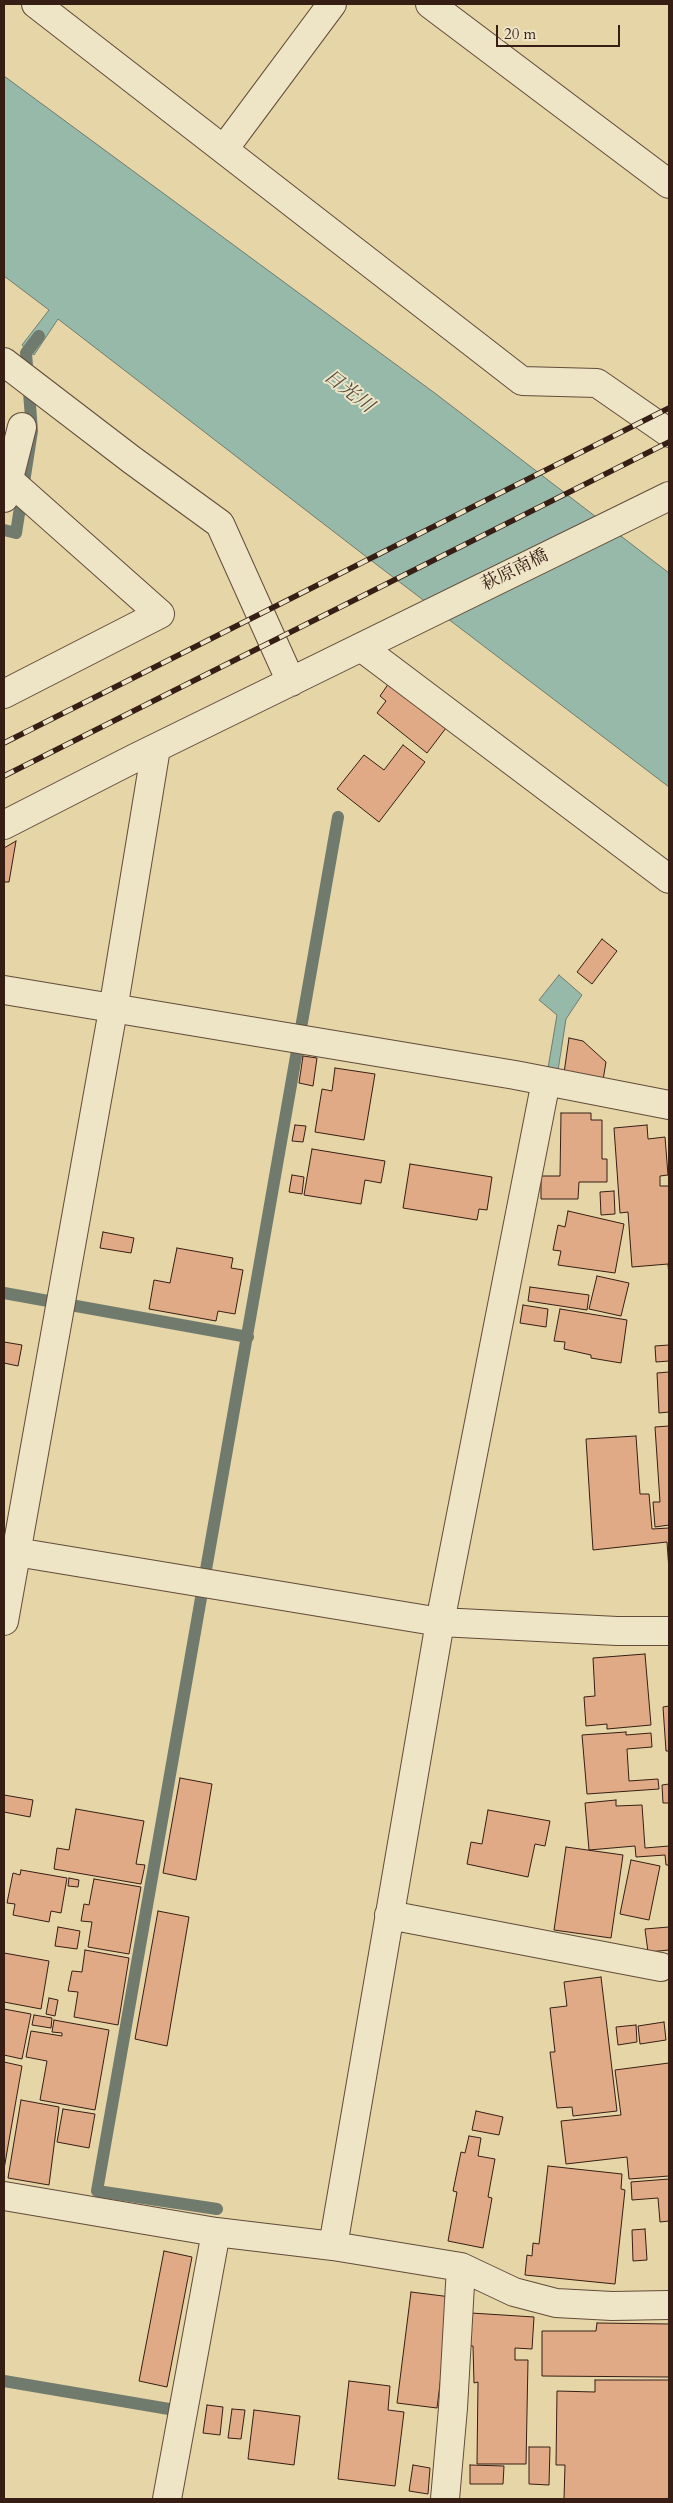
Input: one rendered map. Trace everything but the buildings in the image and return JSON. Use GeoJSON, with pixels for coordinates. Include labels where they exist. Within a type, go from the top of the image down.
{"type":"FeatureCollection","features":[{"type":"Feature","properties":{"kind":"street"},"geometry":{"type":"LineString","coordinates":[[36,4],[522,381],[597,383],[669,433]]}},
{"type":"Feature","properties":{"kind":"street"},"geometry":{"type":"LineString","coordinates":[[224,149],[332,4]]}},
{"type":"Feature","properties":{"kind":"street"},"geometry":{"type":"LineString","coordinates":[[430,4],[669,184]]}},
{"type":"Feature","properties":{"kind":"street"},"geometry":{"type":"LineString","coordinates":[[4,362],[132,460],[220,524],[292,682]]}},
{"type":"Feature","properties":{"kind":"street"},"geometry":{"type":"LineString","coordinates":[[4,694],[160,614],[6,489],[22,427]]}},
{"type":"Feature","properties":{"kind":"street","name":"萩原南橋"},"geometry":{"type":"LineString","coordinates":[[4,825],[156,748],[669,496]]}},
{"type":"Feature","properties":{"kind":"street"},"geometry":{"type":"LineString","coordinates":[[361,647],[669,879]]}},
{"type":"Feature","properties":{"kind":"street"},"geometry":{"type":"LineString","coordinates":[[4,1621],[10,1551],[113,1010],[156,748]]}},
{"type":"Feature","properties":{"kind":"street"},"geometry":{"type":"LineString","coordinates":[[4,990],[113,1010],[546,1081],[669,1105]]}},
{"type":"Feature","properties":{"kind":"street"},"geometry":{"type":"LineString","coordinates":[[333,2246],[440,1622],[546,1081]]}},
{"type":"Feature","properties":{"kind":"street"},"geometry":{"type":"LineString","coordinates":[[10,1551],[440,1622],[669,1631]]}},
{"type":"Feature","properties":{"kind":"street"},"geometry":{"type":"LineString","coordinates":[[389,1915],[661,1967]]}},
{"type":"Feature","properties":{"kind":"street"},"geometry":{"type":"LineString","coordinates":[[4,2196],[216,2232],[333,2246],[462,2267],[514,2292],[556,2303],[612,2306],[669,2305]]}},
{"type":"Feature","properties":{"kind":"street"},"geometry":{"type":"LineString","coordinates":[[167,2499],[216,2232]]}},
{"type":"Feature","properties":{"kind":"street"},"geometry":{"type":"LineString","coordinates":[[445,2499],[462,2267]]}},
{"type":"Feature","properties":{"kind":"water","name":"日光川"},"geometry":{"type":"Polygon","coordinates":[[[4,76],[436,394],[669,573],[669,787],[58,319],[34,355],[22,345],[49,310],[4,276],[4,76]]]}},
{"type":"Feature","properties":{"kind":"water"},"geometry":{"type":"Polygon","coordinates":[[[559,975],[582,995],[566,1019],[557,1077],[547,1074],[557,1015],[539,1000],[559,975]]]}},
{"type":"Feature","properties":{"kind":"waterway"},"geometry":{"type":"LineString","coordinates":[[4,530],[16,533],[32,431],[26,353],[39,336]]}},
{"type":"Feature","properties":{"kind":"waterway"},"geometry":{"type":"LineString","coordinates":[[217,2209],[97,2191],[338,817]]}},
{"type":"Feature","properties":{"kind":"waterway"},"geometry":{"type":"LineString","coordinates":[[4,1293],[248,1337]]}},
{"type":"Feature","properties":{"kind":"waterway"},"geometry":{"type":"LineString","coordinates":[[4,2381],[169,2409]]}},
{"type":"Feature","properties":{"kind":"railway"},"geometry":{"type":"LineString","coordinates":[[4,743],[669,408]]}},
{"type":"Feature","properties":{"kind":"railway"},"geometry":{"type":"LineString","coordinates":[[4,776],[669,442]]}}]}
